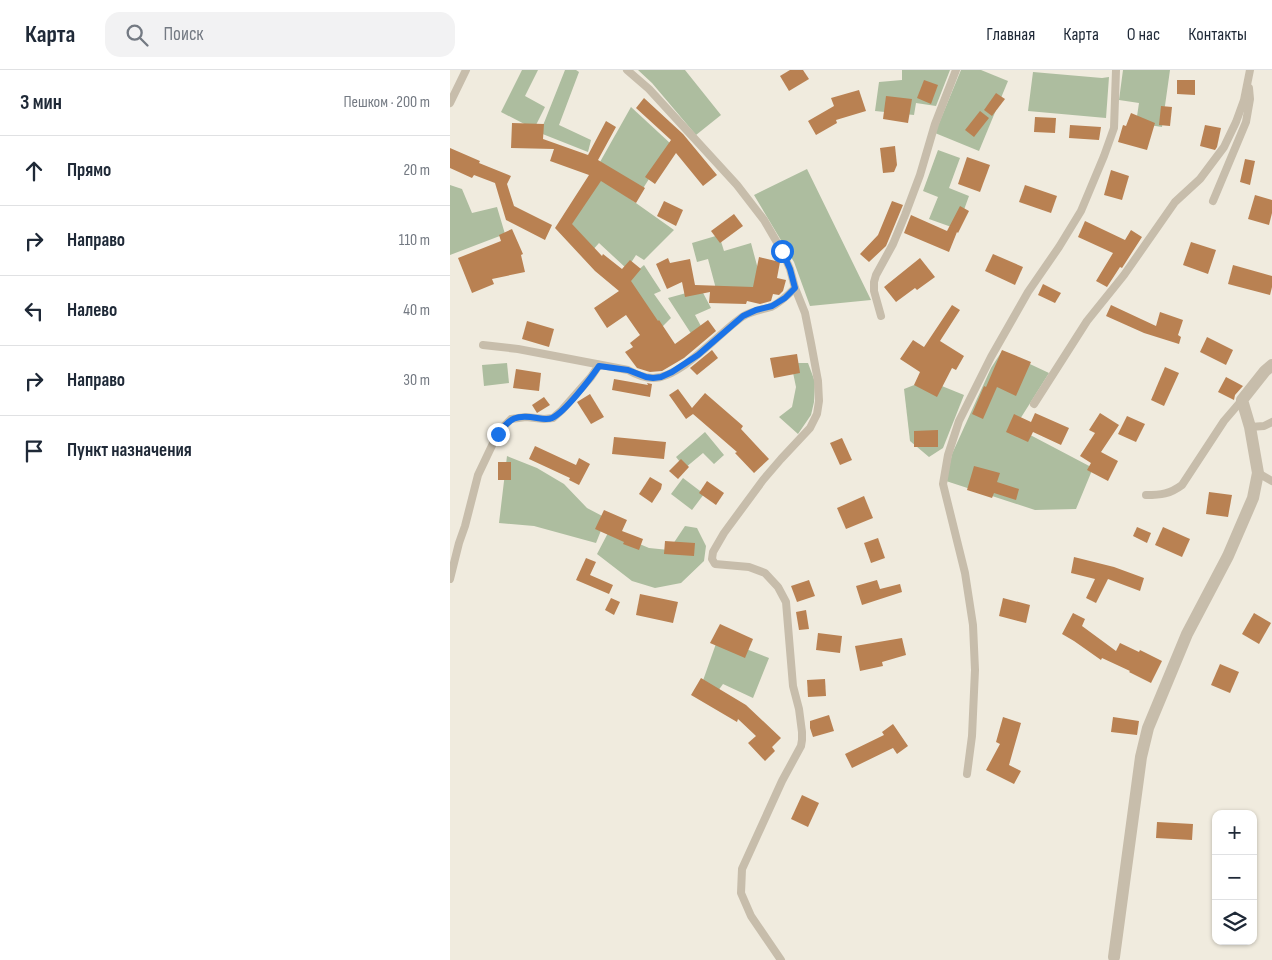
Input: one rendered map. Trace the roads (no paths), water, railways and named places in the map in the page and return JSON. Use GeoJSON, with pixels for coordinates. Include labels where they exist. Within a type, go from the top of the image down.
{"type":"FeatureCollection","features":[{"type":"Feature","properties":{"kind":"street"},"geometry":{"type":"LineString","coordinates":[[1114,957],[1141,757],[1148,728],[1187,634],[1228,556],[1253,498],[1258,473],[1250,427],[1242,400],[1272,365]]}},
{"type":"Feature","properties":{"kind":"lane"},"geometry":{"type":"LineString","coordinates":[[450,103],[466,70]]}},
{"type":"Feature","properties":{"kind":"lane"},"geometry":{"type":"LineString","coordinates":[[627,70],[649,89],[742,192],[764,220],[790,269],[805,313],[818,381],[819,401],[810,428],[763,480],[712,552],[712,559],[715,564],[749,568],[765,573],[778,587],[786,602],[793,686],[799,709],[802,740],[801,746],[782,781],[742,869],[741,893],[751,916],[781,960]]}},
{"type":"Feature","properties":{"kind":"lane"},"geometry":{"type":"LineString","coordinates":[[880,316],[874,291],[876,275],[906,215],[935,124],[956,70]]}},
{"type":"Feature","properties":{"kind":"lane"},"geometry":{"type":"LineString","coordinates":[[968,774],[975,670],[973,625],[965,573],[943,484],[948,455],[959,420],[990,357],[1028,292],[1081,211],[1114,128],[1116,70]]}},
{"type":"Feature","properties":{"kind":"lane"},"geometry":{"type":"LineString","coordinates":[[1212,201],[1246,122],[1250,99],[1249,74]]}},
{"type":"Feature","properties":{"kind":"lane"},"geometry":{"type":"LineString","coordinates":[[1034,404],[1087,321],[1124,275],[1175,202],[1200,179],[1224,147],[1244,100],[1249,74]]}},
{"type":"Feature","properties":{"kind":"lane"},"geometry":{"type":"LineString","coordinates":[[483,345],[525,350],[599,366],[628,370],[646,377],[661,377],[698,355],[743,316],[772,306],[785,298],[795,288]]}},
{"type":"Feature","properties":{"kind":"lane"},"geometry":{"type":"LineString","coordinates":[[450,579],[478,475],[498,434],[511,419],[518,417],[552,418],[568,405],[599,366]]}},
{"type":"Feature","properties":{"kind":"lane"},"geometry":{"type":"LineString","coordinates":[[1146,495],[1173,492],[1182,485],[1219,428],[1242,400]]}},
{"type":"Feature","properties":{"kind":"lane"},"geometry":{"type":"LineString","coordinates":[[1250,427],[1264,426],[1272,422]]}},
{"type":"Feature","properties":{"kind":"lane"},"geometry":{"type":"LineString","coordinates":[[1258,473],[1272,481]]}}]}
